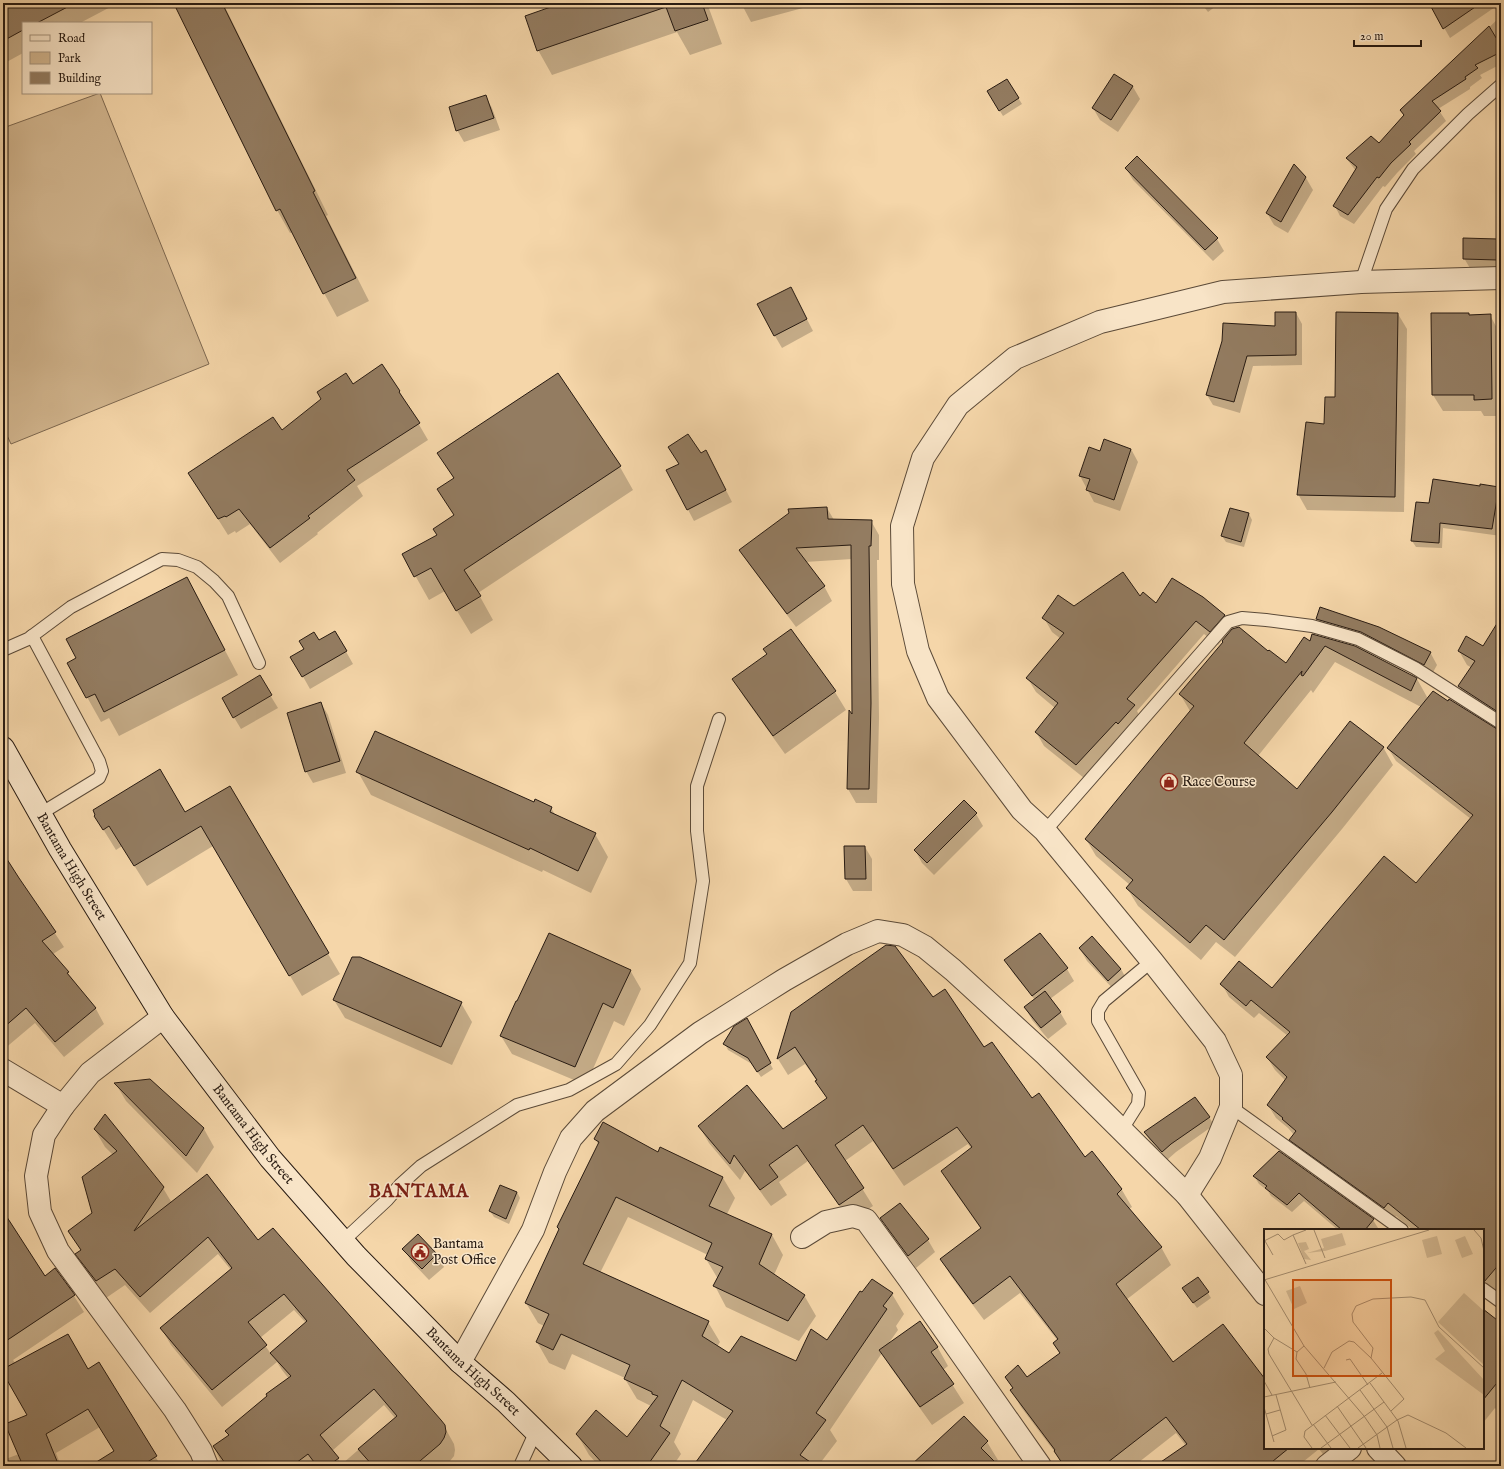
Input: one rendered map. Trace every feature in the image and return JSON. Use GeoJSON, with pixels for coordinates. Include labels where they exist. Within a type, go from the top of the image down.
{"type":"FeatureCollection","features":[{"type":"Feature","properties":{"kind":"street"},"geometry":{"type":"LineString","coordinates":[[1187,1195],[1210,1158],[1231,1107],[1230,1075],[1215,1041],[1152,961],[1045,831],[1022,810],[938,698],[918,651],[903,584],[902,526],[923,458],[958,405],[1015,358],[1100,322],[1223,292],[1361,282],[1501,278]]}},
{"type":"Feature","properties":{"kind":"street","name":"Bantama High Street"},"geometry":{"type":"LineString","coordinates":[[3,748],[40,814],[163,1017],[270,1158],[343,1241],[460,1362],[506,1402],[571,1466]]}},
{"type":"Feature","properties":{"kind":"street"},"geometry":{"type":"LineString","coordinates":[[460,1362],[533,1230],[555,1172],[572,1138],[595,1111],[700,1033],[784,980],[847,944],[878,931],[903,935],[925,947],[953,970],[1046,1055],[1187,1195],[1264,1293]]}},
{"type":"Feature","properties":{"kind":"street"},"geometry":{"type":"LineString","coordinates":[[163,1017],[90,1073],[62,1106],[44,1135],[36,1176],[40,1212],[58,1251],[175,1410],[201,1452],[207,1466]]}},
{"type":"Feature","properties":{"kind":"street"},"geometry":{"type":"LineString","coordinates":[[3,1070],[62,1106]]}},
{"type":"Feature","properties":{"kind":"street"},"geometry":{"type":"LineString","coordinates":[[802,1237],[826,1222],[853,1216],[866,1220],[1040,1466]]}},
{"type":"Feature","properties":{"kind":"street"},"geometry":{"type":"LineString","coordinates":[[1327,1466],[1349,1449]]}},
{"type":"Feature","properties":{"kind":"street"},"geometry":{"type":"LineString","coordinates":[[1379,1449],[1394,1466]]}},
{"type":"Feature","properties":{"kind":"lane"},"geometry":{"type":"LineString","coordinates":[[1361,282],[1386,209],[1410,175],[1468,114],[1501,84]]}},
{"type":"Feature","properties":{"kind":"lane"},"geometry":{"type":"LineString","coordinates":[[3,650],[32,636],[71,607],[162,559],[178,560],[197,568],[214,581],[228,596],[259,663]]}},
{"type":"Feature","properties":{"kind":"lane"},"geometry":{"type":"LineString","coordinates":[[1045,831],[1228,622],[1242,618],[1312,626],[1358,639],[1415,668],[1501,723]]}},
{"type":"Feature","properties":{"kind":"lane"},"geometry":{"type":"LineString","coordinates":[[32,636],[99,760],[102,771],[99,778],[40,814]]}},
{"type":"Feature","properties":{"kind":"lane"},"geometry":{"type":"LineString","coordinates":[[343,1241],[421,1166],[517,1105],[569,1090],[616,1064],[650,1026],[690,963],[703,881],[697,831],[697,786],[719,719]]}},
{"type":"Feature","properties":{"kind":"lane"},"geometry":{"type":"LineString","coordinates":[[1121,1131],[1138,1104],[1139,1093],[1098,1021],[1098,1011],[1104,1001],[1152,961]]}},
{"type":"Feature","properties":{"kind":"lane"},"geometry":{"type":"LineString","coordinates":[[1231,1107],[1401,1229]]}},
{"type":"Feature","properties":{"kind":"lane"},"geometry":{"type":"LineString","coordinates":[[1484,1290],[1501,1302]]}},
{"type":"Feature","properties":{"kind":"lane"},"geometry":{"type":"LineString","coordinates":[[520,1466],[536,1431]]}},
{"type":"Feature","properties":{"kind":"green space"},"geometry":{"type":"Polygon","coordinates":[[[100,94],[209,364],[11,444],[3,427],[3,128],[100,94]]]}},
{"type":"Feature","properties":{"kind":"building"},"geometry":{"type":"Polygon","coordinates":[[[3,3],[75,3],[39,22],[22,22],[22,31],[3,41],[3,3]]]}},
{"type":"Feature","properties":{"kind":"building"},"geometry":{"type":"Polygon","coordinates":[[[187,3],[222,3],[315,191],[313,192],[356,278],[323,294],[280,209],[276,211],[176,8],[187,3]]]}},
{"type":"Feature","properties":{"kind":"building"},"geometry":{"type":"Polygon","coordinates":[[[562,3],[702,3],[708,20],[675,31],[666,7],[537,51],[525,16],[562,3]]]}},
{"type":"Feature","properties":{"kind":"building"},"geometry":{"type":"Polygon","coordinates":[[[1429,3],[1481,3],[1443,29],[1429,3]]]}},
{"type":"Feature","properties":{"kind":"building"},"geometry":{"type":"Polygon","coordinates":[[[1489,26],[1501,46],[1501,52],[1475,65],[1478,68],[1465,77],[1466,79],[1432,101],[1441,111],[1409,142],[1411,144],[1391,163],[1379,178],[1377,177],[1348,215],[1333,206],[1357,167],[1346,158],[1371,136],[1379,143],[1404,115],[1400,110],[1489,26]]]}},
{"type":"Feature","properties":{"kind":"building"},"geometry":{"type":"Polygon","coordinates":[[[1114,74],[1133,86],[1111,120],[1092,108],[1114,74]]]}},
{"type":"Feature","properties":{"kind":"building"},"geometry":{"type":"Polygon","coordinates":[[[1007,79],[1019,98],[999,111],[987,91],[1007,79]]]}},
{"type":"Feature","properties":{"kind":"building"},"geometry":{"type":"Polygon","coordinates":[[[486,95],[494,118],[456,131],[449,107],[486,95]]]}},
{"type":"Feature","properties":{"kind":"building"},"geometry":{"type":"Polygon","coordinates":[[[1137,156],[1218,238],[1205,250],[1125,168],[1137,156]]]}},
{"type":"Feature","properties":{"kind":"building"},"geometry":{"type":"Polygon","coordinates":[[[1294,164],[1306,177],[1281,222],[1266,213],[1294,164]]]}},
{"type":"Feature","properties":{"kind":"building"},"geometry":{"type":"Polygon","coordinates":[[[1463,238],[1498,239],[1498,260],[1463,259],[1463,238]]]}},
{"type":"Feature","properties":{"kind":"building"},"geometry":{"type":"Polygon","coordinates":[[[791,287],[807,319],[774,336],[757,304],[791,287]]]}},
{"type":"Feature","properties":{"kind":"building"},"geometry":{"type":"Polygon","coordinates":[[[1275,312],[1296,312],[1296,355],[1247,356],[1234,402],[1206,395],[1222,341],[1223,323],[1275,326],[1275,312]]]}},
{"type":"Feature","properties":{"kind":"building"},"geometry":{"type":"Polygon","coordinates":[[[1336,312],[1398,313],[1395,497],[1297,495],[1306,422],[1324,424],[1325,397],[1335,397],[1336,312]]]}},
{"type":"Feature","properties":{"kind":"building"},"geometry":{"type":"Polygon","coordinates":[[[1431,313],[1469,313],[1469,315],[1491,314],[1492,399],[1474,400],[1474,395],[1432,395],[1431,313]]]}},
{"type":"Feature","properties":{"kind":"building"},"geometry":{"type":"Polygon","coordinates":[[[382,364],[420,423],[347,470],[355,480],[308,516],[310,518],[270,548],[239,509],[226,517],[225,516],[218,519],[188,473],[273,417],[282,430],[321,399],[317,392],[346,373],[353,384],[382,364]]]}},
{"type":"Feature","properties":{"kind":"building"},"geometry":{"type":"Polygon","coordinates":[[[558,373],[621,466],[464,570],[481,596],[456,611],[431,568],[414,577],[402,554],[437,535],[433,529],[454,515],[437,489],[454,478],[437,453],[558,373]]]}},
{"type":"Feature","properties":{"kind":"building"},"geometry":{"type":"Polygon","coordinates":[[[688,434],[701,453],[706,450],[726,490],[687,510],[666,470],[679,464],[668,447],[688,434]]]}},
{"type":"Feature","properties":{"kind":"building"},"geometry":{"type":"Polygon","coordinates":[[[1104,439],[1131,449],[1114,500],[1086,490],[1090,479],[1079,476],[1089,447],[1100,451],[1104,439]]]}},
{"type":"Feature","properties":{"kind":"building"},"geometry":{"type":"Polygon","coordinates":[[[1433,479],[1480,486],[1480,484],[1499,487],[1492,529],[1440,523],[1439,543],[1411,541],[1416,502],[1429,503],[1433,479]]]}},
{"type":"Feature","properties":{"kind":"building"},"geometry":{"type":"Polygon","coordinates":[[[827,507],[828,519],[872,520],[871,546],[869,546],[871,703],[869,789],[847,789],[849,710],[852,714],[851,545],[796,548],[825,586],[787,614],[739,550],[789,513],[788,509],[827,507]]]}},
{"type":"Feature","properties":{"kind":"building"},"geometry":{"type":"Polygon","coordinates":[[[1230,508],[1249,513],[1241,542],[1221,536],[1230,508]]]}},
{"type":"Feature","properties":{"kind":"building"},"geometry":{"type":"Polygon","coordinates":[[[1123,572],[1140,596],[1143,592],[1156,603],[1172,578],[1203,597],[1225,615],[1210,632],[1196,621],[1127,699],[1135,705],[1118,724],[1116,722],[1076,765],[1035,732],[1058,703],[1026,678],[1064,633],[1042,618],[1058,595],[1074,606],[1123,572]]]}},
{"type":"Feature","properties":{"kind":"building"},"geometry":{"type":"Polygon","coordinates":[[[187,577],[225,650],[104,712],[95,694],[86,698],[67,663],[76,658],[66,639],[187,577]]]}},
{"type":"Feature","properties":{"kind":"building"},"geometry":{"type":"Polygon","coordinates":[[[1320,607],[1379,627],[1431,652],[1424,665],[1361,632],[1316,619],[1320,607]]]}},
{"type":"Feature","properties":{"kind":"building"},"geometry":{"type":"Polygon","coordinates":[[[1501,617],[1501,714],[1458,686],[1475,661],[1458,651],[1466,636],[1483,646],[1501,617]]]}},
{"type":"Feature","properties":{"kind":"building"},"geometry":{"type":"Polygon","coordinates":[[[1239,627],[1268,651],[1269,650],[1286,663],[1304,637],[1310,641],[1312,634],[1355,646],[1417,678],[1411,691],[1325,646],[1303,676],[1301,675],[1302,671],[1244,743],[1297,789],[1350,721],[1384,747],[1332,812],[1224,940],[1206,925],[1190,943],[1126,888],[1133,880],[1085,839],[1194,706],[1179,694],[1223,642],[1222,641],[1232,629],[1239,627]]]}},
{"type":"Feature","properties":{"kind":"building"},"geometry":{"type":"Polygon","coordinates":[[[791,629],[836,691],[773,736],[732,679],[767,654],[763,649],[791,629]]]}},
{"type":"Feature","properties":{"kind":"building"},"geometry":{"type":"Polygon","coordinates":[[[335,631],[347,651],[302,677],[290,657],[304,649],[299,641],[314,632],[319,640],[335,631]]]}},
{"type":"Feature","properties":{"kind":"building"},"geometry":{"type":"Polygon","coordinates":[[[260,675],[272,695],[233,718],[222,698],[260,675]]]}},
{"type":"Feature","properties":{"kind":"building"},"geometry":{"type":"Polygon","coordinates":[[[1433,691],[1448,701],[1449,699],[1501,730],[1501,1262],[1484,1282],[1484,1229],[1420,1229],[1388,1203],[1384,1208],[1289,1140],[1296,1131],[1267,1105],[1287,1077],[1266,1057],[1290,1032],[1251,1000],[1246,1006],[1220,984],[1239,961],[1272,988],[1384,856],[1416,883],[1473,815],[1387,748],[1433,691]]]}},
{"type":"Feature","properties":{"kind":"building"},"geometry":{"type":"Polygon","coordinates":[[[321,702],[340,761],[305,772],[287,713],[321,702]]]}},
{"type":"Feature","properties":{"kind":"building"},"geometry":{"type":"Polygon","coordinates":[[[375,731],[534,802],[535,799],[552,807],[550,812],[596,833],[578,871],[530,848],[529,850],[356,772],[375,731]]]}},
{"type":"Feature","properties":{"kind":"building"},"geometry":{"type":"Polygon","coordinates":[[[160,769],[185,812],[230,786],[329,953],[289,976],[201,826],[134,866],[109,826],[103,830],[94,816],[93,810],[160,769]]]}},
{"type":"Feature","properties":{"kind":"building"},"geometry":{"type":"Polygon","coordinates":[[[964,800],[977,813],[927,863],[914,850],[964,800]]]}},
{"type":"Feature","properties":{"kind":"building"},"geometry":{"type":"Polygon","coordinates":[[[844,846],[865,846],[866,879],[845,879],[844,846]]]}},
{"type":"Feature","properties":{"kind":"building"},"geometry":{"type":"Polygon","coordinates":[[[3,853],[56,932],[42,941],[69,972],[67,973],[96,1008],[55,1042],[26,1008],[3,1028],[3,853]]]}},
{"type":"Feature","properties":{"kind":"building"},"geometry":{"type":"Polygon","coordinates":[[[549,933],[631,970],[613,1008],[603,1003],[575,1067],[500,1036],[549,933]]]}},
{"type":"Feature","properties":{"kind":"building"},"geometry":{"type":"Polygon","coordinates":[[[1040,933],[1068,968],[1032,996],[1004,960],[1040,933]]]}},
{"type":"Feature","properties":{"kind":"building"},"geometry":{"type":"Polygon","coordinates":[[[1092,936],[1121,969],[1108,981],[1079,948],[1092,936]]]}},
{"type":"Feature","properties":{"kind":"building"},"geometry":{"type":"Polygon","coordinates":[[[886,945],[895,946],[933,997],[945,989],[984,1047],[992,1042],[1032,1098],[1039,1093],[1085,1157],[1092,1151],[1122,1189],[1117,1194],[1162,1247],[1116,1284],[1173,1362],[1223,1324],[1264,1378],[1264,1449],[1288,1449],[1267,1466],[1155,1466],[1187,1444],[1166,1417],[1103,1466],[1064,1466],[1054,1451],[1055,1450],[1010,1390],[1013,1388],[1005,1377],[1018,1365],[1027,1377],[1060,1353],[1053,1343],[1058,1339],[1010,1276],[973,1304],[940,1259],[981,1228],[941,1171],[972,1147],[957,1127],[893,1169],[863,1125],[835,1145],[864,1188],[839,1205],[797,1145],[769,1165],[778,1177],[760,1190],[734,1155],[730,1164],[698,1126],[747,1085],[783,1129],[827,1098],[795,1047],[777,1059],[791,1012],[886,945]]]}},
{"type":"Feature","properties":{"kind":"building"},"geometry":{"type":"Polygon","coordinates":[[[352,957],[360,957],[462,1002],[441,1047],[333,1000],[352,957]]]}},
{"type":"Feature","properties":{"kind":"building"},"geometry":{"type":"Polygon","coordinates":[[[1045,991],[1061,1012],[1041,1028],[1024,1007],[1045,991]]]}},
{"type":"Feature","properties":{"kind":"building"},"geometry":{"type":"Polygon","coordinates":[[[747,1018],[771,1063],[757,1072],[748,1058],[723,1044],[734,1026],[747,1018]]]}},
{"type":"Feature","properties":{"kind":"building"},"geometry":{"type":"Polygon","coordinates":[[[150,1079],[204,1128],[186,1156],[114,1083],[150,1079]]]}},
{"type":"Feature","properties":{"kind":"building"},"geometry":{"type":"Polygon","coordinates":[[[1195,1097],[1210,1117],[1162,1152],[1144,1132],[1195,1097]]]}},
{"type":"Feature","properties":{"kind":"building"},"geometry":{"type":"Polygon","coordinates":[[[105,1114],[164,1187],[134,1231],[207,1174],[258,1240],[273,1228],[441,1420],[445,1425],[446,1432],[440,1444],[414,1466],[373,1466],[358,1449],[397,1416],[374,1389],[320,1435],[339,1458],[328,1466],[317,1466],[308,1454],[292,1466],[227,1466],[213,1446],[229,1435],[225,1431],[267,1396],[266,1394],[291,1376],[270,1353],[307,1321],[284,1294],[248,1322],[267,1345],[212,1390],[160,1328],[232,1268],[208,1237],[140,1297],[115,1269],[96,1281],[75,1254],[81,1250],[68,1231],[92,1213],[82,1177],[117,1151],[94,1129],[105,1114]]]}},
{"type":"Feature","properties":{"kind":"building"},"geometry":{"type":"Polygon","coordinates":[[[603,1122],[658,1152],[660,1147],[723,1177],[709,1206],[772,1234],[759,1264],[805,1295],[788,1321],[713,1286],[723,1267],[705,1259],[712,1243],[616,1197],[583,1264],[709,1321],[702,1336],[729,1353],[741,1336],[796,1361],[811,1329],[827,1340],[860,1291],[862,1292],[872,1279],[893,1293],[883,1306],[887,1309],[816,1413],[826,1420],[800,1455],[816,1466],[693,1466],[733,1411],[682,1380],[660,1426],[670,1433],[647,1466],[605,1466],[576,1434],[596,1410],[627,1437],[658,1396],[624,1379],[630,1365],[561,1334],[553,1350],[536,1342],[549,1314],[525,1303],[559,1229],[557,1227],[599,1142],[594,1139],[603,1122]]]}},
{"type":"Feature","properties":{"kind":"building"},"geometry":{"type":"Polygon","coordinates":[[[1279,1151],[1374,1219],[1366,1229],[1341,1229],[1299,1193],[1287,1205],[1265,1188],[1267,1186],[1253,1176],[1279,1151]]]}},
{"type":"Feature","properties":{"kind":"building"},"geometry":{"type":"Polygon","coordinates":[[[500,1185],[517,1192],[506,1219],[489,1211],[500,1185]]]}},
{"type":"Feature","properties":{"kind":"building"},"geometry":{"type":"Polygon","coordinates":[[[900,1203],[929,1239],[908,1256],[880,1218],[900,1203]]]}},
{"type":"Feature","properties":{"kind":"building"},"geometry":{"type":"Polygon","coordinates":[[[3,1211],[45,1276],[55,1268],[75,1295],[3,1343],[3,1211]]]}},
{"type":"Feature","properties":{"kind":"building","name":"Bantama Post Office"},"geometry":{"type":"Polygon","coordinates":[[[418,1234],[437,1254],[422,1269],[402,1249],[418,1234]]]}},
{"type":"Feature","properties":{"kind":"building"},"geometry":{"type":"Polygon","coordinates":[[[1198,1277],[1209,1292],[1193,1303],[1182,1288],[1198,1277]]]}},
{"type":"Feature","properties":{"kind":"building"},"geometry":{"type":"Polygon","coordinates":[[[1484,1310],[1501,1323],[1501,1378],[1484,1399],[1484,1310]]]}},
{"type":"Feature","properties":{"kind":"building"},"geometry":{"type":"Polygon","coordinates":[[[920,1321],[938,1347],[931,1352],[954,1384],[920,1407],[879,1350],[920,1321]]]}},
{"type":"Feature","properties":{"kind":"building"},"geometry":{"type":"Polygon","coordinates":[[[68,1334],[88,1369],[99,1362],[157,1456],[141,1466],[90,1466],[114,1451],[88,1409],[46,1434],[59,1466],[23,1466],[5,1424],[27,1415],[3,1373],[3,1369],[68,1334]]]}},
{"type":"Feature","properties":{"kind":"building"},"geometry":{"type":"Polygon","coordinates":[[[964,1416],[988,1441],[981,1448],[999,1466],[910,1466],[964,1416]]]}},
{"type":"Feature","properties":{"kind":"place","name":"Race Course"},"geometry":{"type":"Point","coordinates":[1169,782]}},
{"type":"Feature","properties":{"kind":"place","name":"Bantama Post Office"},"geometry":{"type":"Point","coordinates":[420,1252]}},
{"type":"Feature","properties":{"kind":"district","name":"BANTAMA"},"geometry":{"type":"Point","coordinates":[419,1192]}}]}
